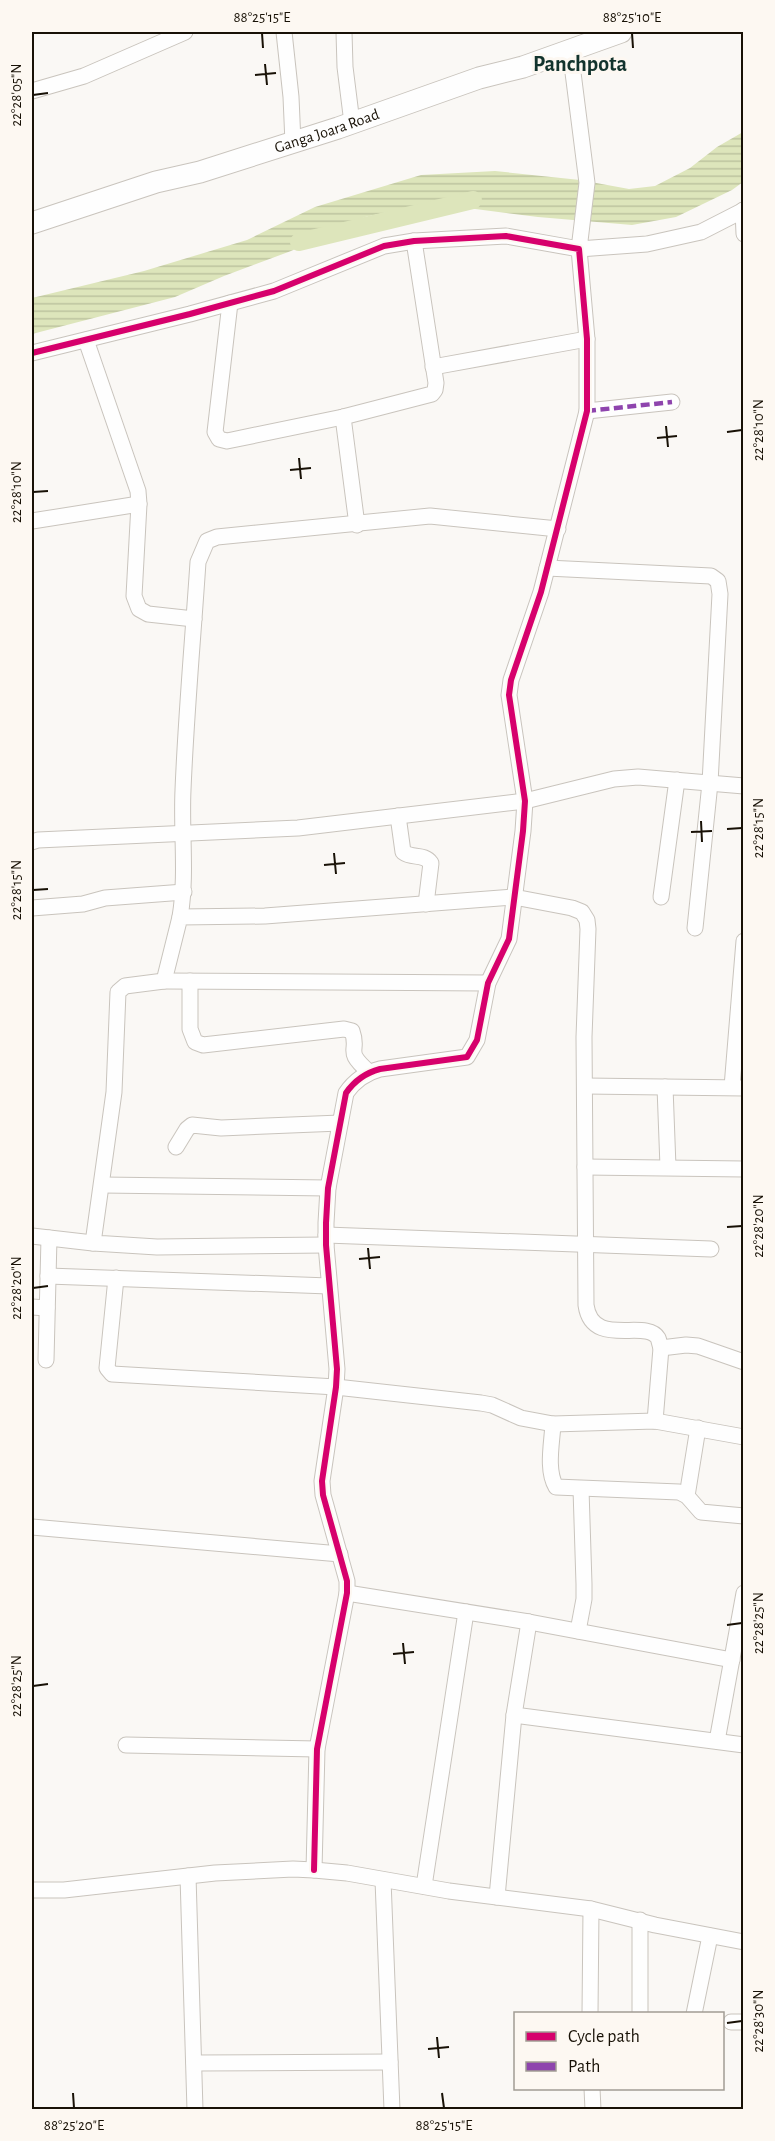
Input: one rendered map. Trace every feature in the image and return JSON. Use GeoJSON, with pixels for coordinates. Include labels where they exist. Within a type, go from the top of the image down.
{"type":"FeatureCollection","features":[{"type":"Feature","properties":{"kind":"main road","name":"Ganga Joara Road"},"geometry":{"type":"LineString","coordinates":[[32,223],[156,182],[200,172],[293,143],[479,78],[523,67],[621,32]]}},
{"type":"Feature","properties":{"kind":"street"},"geometry":{"type":"LineString","coordinates":[[32,91],[84,76],[160,37],[185,32]]}},
{"type":"Feature","properties":{"kind":"street"},"geometry":{"type":"LineString","coordinates":[[284,32],[293,143]]}},
{"type":"Feature","properties":{"kind":"street"},"geometry":{"type":"LineString","coordinates":[[344,32],[345,67],[352,123]]}},
{"type":"Feature","properties":{"kind":"street"},"geometry":{"type":"LineString","coordinates":[[314,1870],[317,1749],[348,1581],[323,1495],[322,1481],[337,1369],[326,1240],[328,1188],[346,1093],[354,1081],[369,1072],[467,1057],[477,1040],[488,983],[509,939],[525,801],[509,694],[511,680],[547,568],[587,411],[587,339],[579,242],[587,183],[570,50]]}},
{"type":"Feature","properties":{"kind":"street"},"geometry":{"type":"LineString","coordinates":[[32,353],[274,291],[384,246],[414,241],[506,236],[579,242],[647,244],[701,232],[743,210],[744,234]]}},
{"type":"Feature","properties":{"kind":"street"},"geometry":{"type":"LineString","coordinates":[[230,303],[215,432],[219,439],[228,441],[343,417],[432,394],[436,382],[414,241]]}},
{"type":"Feature","properties":{"kind":"street"},"geometry":{"type":"LineString","coordinates":[[433,367],[587,339]]}},
{"type":"Feature","properties":{"kind":"street"},"geometry":{"type":"LineString","coordinates":[[86,340],[138,491],[134,596],[139,609],[148,614],[194,619]]}},
{"type":"Feature","properties":{"kind":"street"},"geometry":{"type":"LineString","coordinates":[[587,411],[672,402]]}},
{"type":"Feature","properties":{"kind":"street"},"geometry":{"type":"LineString","coordinates":[[343,417],[357,525]]}},
{"type":"Feature","properties":{"kind":"street"},"geometry":{"type":"LineString","coordinates":[[32,521],[139,504]]}},
{"type":"Feature","properties":{"kind":"street"},"geometry":{"type":"LineString","coordinates":[[164,981],[184,892],[183,779],[198,562],[207,542],[217,537],[430,516],[558,529]]}},
{"type":"Feature","properties":{"kind":"street"},"geometry":{"type":"LineString","coordinates":[[547,568],[711,576],[718,581],[720,594],[710,783],[695,928]]}},
{"type":"Feature","properties":{"kind":"street"},"geometry":{"type":"LineString","coordinates":[[32,842],[298,828],[525,801],[614,779],[638,777],[744,786]]}},
{"type":"Feature","properties":{"kind":"street"},"geometry":{"type":"LineString","coordinates":[[661,897],[677,780]]}},
{"type":"Feature","properties":{"kind":"street"},"geometry":{"type":"LineString","coordinates":[[398,816],[403,852],[409,856],[421,856],[431,863],[426,904]]}},
{"type":"Feature","properties":{"kind":"street"},"geometry":{"type":"LineString","coordinates":[[32,908],[83,904],[105,898],[184,892]]}},
{"type":"Feature","properties":{"kind":"street"},"geometry":{"type":"LineString","coordinates":[[180,917],[244,917],[514,897],[582,912],[587,920],[585,1305],[587,1314],[602,1328],[654,1334],[659,1339],[661,1348],[656,1420]]}},
{"type":"Feature","properties":{"kind":"street"},"geometry":{"type":"LineString","coordinates":[[585,1086],[738,1088],[744,941]]}},
{"type":"Feature","properties":{"kind":"street"},"geometry":{"type":"LineString","coordinates":[[93,1243],[114,1092],[118,992],[125,986],[164,981],[488,983]]}},
{"type":"Feature","properties":{"kind":"street"},"geometry":{"type":"LineString","coordinates":[[190,981],[190,1029],[195,1042],[204,1046],[344,1029],[352,1031],[355,1037],[352,1050],[356,1060],[369,1072]]}},
{"type":"Feature","properties":{"kind":"street"},"geometry":{"type":"LineString","coordinates":[[665,1087],[668,1167]]}},
{"type":"Feature","properties":{"kind":"street"},"geometry":{"type":"LineString","coordinates":[[176,1147],[192,1125],[221,1128],[340,1123]]}},
{"type":"Feature","properties":{"kind":"street"},"geometry":{"type":"LineString","coordinates":[[585,1167],[744,1168]]}},
{"type":"Feature","properties":{"kind":"street"},"geometry":{"type":"LineString","coordinates":[[102,1185],[328,1188]]}},
{"type":"Feature","properties":{"kind":"street"},"geometry":{"type":"LineString","coordinates":[[32,1236],[157,1247],[326,1240],[711,1249]]}},
{"type":"Feature","properties":{"kind":"street"},"geometry":{"type":"LineString","coordinates":[[46,1360],[50,1238]]}},
{"type":"Feature","properties":{"kind":"street"},"geometry":{"type":"LineString","coordinates":[[48,1276],[329,1286]]}},
{"type":"Feature","properties":{"kind":"street"},"geometry":{"type":"LineString","coordinates":[[116,1278],[107,1368],[112,1374],[119,1376],[336,1388],[481,1403],[492,1405],[521,1418],[553,1424],[656,1420],[744,1437]]}},
{"type":"Feature","properties":{"kind":"street"},"geometry":{"type":"LineString","coordinates":[[32,1307],[47,1308]]}},
{"type":"Feature","properties":{"kind":"street"},"geometry":{"type":"LineString","coordinates":[[661,1348],[698,1346],[744,1362]]}},
{"type":"Feature","properties":{"kind":"street"},"geometry":{"type":"LineString","coordinates":[[553,1424],[552,1480],[556,1487],[581,1490],[679,1492],[687,1496],[701,1512],[744,1516]]}},
{"type":"Feature","properties":{"kind":"street"},"geometry":{"type":"LineString","coordinates":[[687,1496],[698,1428]]}},
{"type":"Feature","properties":{"kind":"street"},"geometry":{"type":"LineString","coordinates":[[578,1631],[584,1599],[581,1490]]}},
{"type":"Feature","properties":{"kind":"street"},"geometry":{"type":"LineString","coordinates":[[32,1527],[340,1554]]}},
{"type":"Feature","properties":{"kind":"street"},"geometry":{"type":"LineString","coordinates":[[347,1593],[529,1622],[732,1660]]}},
{"type":"Feature","properties":{"kind":"street"},"geometry":{"type":"LineString","coordinates":[[717,1741],[744,1593]]}},
{"type":"Feature","properties":{"kind":"street"},"geometry":{"type":"LineString","coordinates":[[424,1886],[466,1612]]}},
{"type":"Feature","properties":{"kind":"street"},"geometry":{"type":"LineString","coordinates":[[497,1897],[514,1715],[529,1622]]}},
{"type":"Feature","properties":{"kind":"street"},"geometry":{"type":"LineString","coordinates":[[514,1715],[744,1745]]}},
{"type":"Feature","properties":{"kind":"street"},"geometry":{"type":"LineString","coordinates":[[126,1745],[317,1749]]}},
{"type":"Feature","properties":{"kind":"street"},"geometry":{"type":"LineString","coordinates":[[32,1890],[64,1890],[263,1870],[314,1870],[591,1909],[744,1942]]}},
{"type":"Feature","properties":{"kind":"street"},"geometry":{"type":"LineString","coordinates":[[188,1876],[195,2109]]}},
{"type":"Feature","properties":{"kind":"street"},"geometry":{"type":"LineString","coordinates":[[383,1880],[392,2109]]}},
{"type":"Feature","properties":{"kind":"street"},"geometry":{"type":"LineString","coordinates":[[590,2012],[591,1909]]}},
{"type":"Feature","properties":{"kind":"street"},"geometry":{"type":"LineString","coordinates":[[640,1920],[640,2012]]}},
{"type":"Feature","properties":{"kind":"street"},"geometry":{"type":"LineString","coordinates":[[693,2012],[710,1935]]}},
{"type":"Feature","properties":{"kind":"street"},"geometry":{"type":"LineString","coordinates":[[194,2063],[390,2062]]}},
{"type":"Feature","properties":{"kind":"street"},"geometry":{"type":"LineString","coordinates":[[592,2090],[593,2109]]}},
{"type":"Feature","properties":{"kind":"shaded area"},"geometry":{"type":"Polygon","coordinates":[[[743,132],[743,182],[732,190],[676,217],[632,225],[538,217],[429,203],[365,217],[291,251],[175,297],[32,334],[32,298],[144,271],[247,240],[315,207],[421,175],[495,171],[580,180],[629,189],[655,186],[690,168],[717,147],[743,132]]]}},
{"type":"Feature","properties":{"kind":"waterway"},"geometry":{"type":"LineString","coordinates":[[299,242],[473,200]]}},
{"type":"Feature","properties":{"kind":"marked path"},"geometry":{"type":"LineString","coordinates":[[587,411],[672,402]]}},
{"type":"Feature","properties":{"kind":"cycle path"},"geometry":{"type":"LineString","coordinates":[[32,353],[274,291],[384,246],[414,241],[506,236],[579,249],[587,339],[587,411],[541,592],[511,680],[509,695],[525,801],[509,939],[488,983],[477,1040],[467,1057],[380,1069],[361,1078],[346,1093],[328,1188],[326,1245],[337,1369],[322,1481],[323,1495],[347,1581],[347,1593],[317,1749],[314,1870]]}},
{"type":"Feature","properties":{"kind":"district","name":"Panchpota"},"geometry":{"type":"Point","coordinates":[580,64]}}]}
